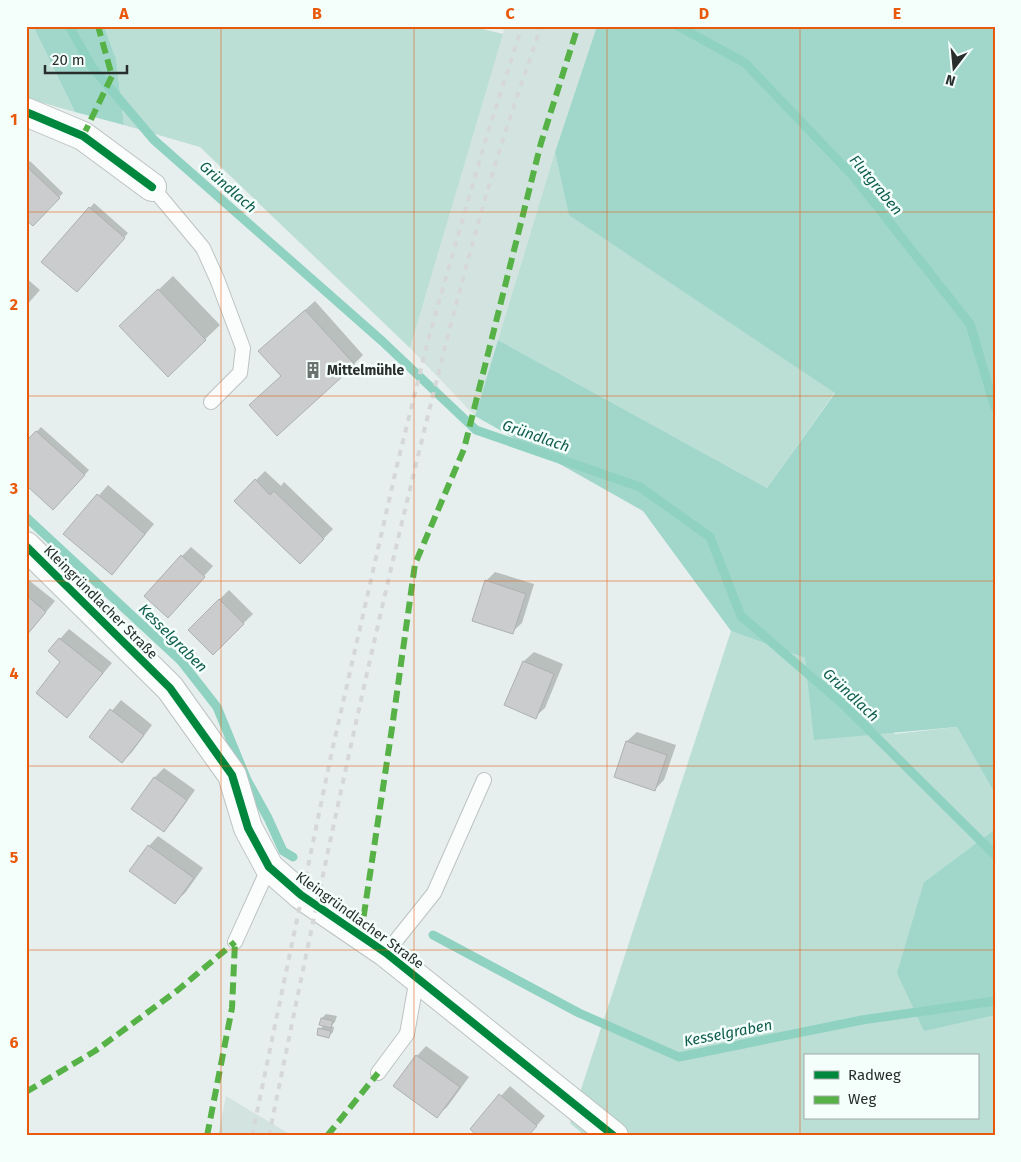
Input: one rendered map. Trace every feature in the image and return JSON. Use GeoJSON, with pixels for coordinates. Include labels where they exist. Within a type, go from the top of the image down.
{"type":"FeatureCollection","features":[{"type":"Feature","properties":{"kind":"street"},"geometry":{"type":"LineString","coordinates":[[26,112],[83,136],[152,187]]}},
{"type":"Feature","properties":{"kind":"street","name":"Kleingründlacher Straße"},"geometry":{"type":"LineString","coordinates":[[26,546],[170,688],[232,775],[248,828],[269,867],[301,896],[386,953],[614,1136]]}},
{"type":"Feature","properties":{"kind":"lane"},"geometry":{"type":"LineString","coordinates":[[152,187],[203,248],[243,348],[240,372],[211,402]]}},
{"type":"Feature","properties":{"kind":"lane"},"geometry":{"type":"LineString","coordinates":[[386,953],[434,893],[484,780]]}},
{"type":"Feature","properties":{"kind":"lane"},"geometry":{"type":"LineString","coordinates":[[235,942],[269,867]]}},
{"type":"Feature","properties":{"kind":"lane"},"geometry":{"type":"LineString","coordinates":[[378,1073],[407,1034],[417,978]]}},
{"type":"Feature","properties":{"kind":"shaded area"},"geometry":{"type":"Polygon","coordinates":[[[505,26],[597,26],[555,152],[475,416],[410,348],[505,26]]]}},
{"type":"Feature","properties":{"kind":"shaded area"},"geometry":{"type":"Polygon","coordinates":[[[226,1096],[293,1136],[218,1136],[226,1096]]]}},
{"type":"Feature","properties":{"kind":"green space"},"geometry":{"type":"Polygon","coordinates":[[[26,26],[33,26],[75,112],[26,98],[26,26]]]}},
{"type":"Feature","properties":{"kind":"green space"},"geometry":{"type":"Polygon","coordinates":[[[33,26],[104,26],[116,59],[124,125],[75,112],[33,26]]]}},
{"type":"Feature","properties":{"kind":"green space"},"geometry":{"type":"Polygon","coordinates":[[[104,26],[470,26],[503,34],[410,348],[200,147],[124,125],[116,59],[104,26]]]}},
{"type":"Feature","properties":{"kind":"green space"},"geometry":{"type":"Polygon","coordinates":[[[597,26],[995,26],[995,794],[957,727],[814,740],[805,658],[731,631],[643,511],[475,416],[498,340],[767,488],[835,393],[569,215],[555,152],[597,26]]]}},
{"type":"Feature","properties":{"kind":"green space"},"geometry":{"type":"Polygon","coordinates":[[[555,152],[570,215],[835,392],[767,488],[498,340],[555,152]]]}},
{"type":"Feature","properties":{"kind":"green space"},"geometry":{"type":"Polygon","coordinates":[[[731,631],[805,658],[895,734],[957,727],[995,794],[995,829],[924,882],[995,1015],[995,1136],[585,1136],[570,1123],[731,631]]]}},
{"type":"Feature","properties":{"kind":"green space"},"geometry":{"type":"Polygon","coordinates":[[[995,829],[995,1015],[924,1031],[897,973],[924,882],[995,829]]]}},
{"type":"Feature","properties":{"kind":"building"},"geometry":{"type":"Polygon","coordinates":[[[26,166],[60,198],[33,226],[26,220],[26,166]]]}},
{"type":"Feature","properties":{"kind":"building"},"geometry":{"type":"Polygon","coordinates":[[[89,207],[125,238],[77,292],[41,262],[89,207]]]}},
{"type":"Feature","properties":{"kind":"building"},"geometry":{"type":"Polygon","coordinates":[[[158,289],[206,340],[168,377],[119,326],[158,289]]]}},
{"type":"Feature","properties":{"kind":"building","name":"Mittelmühle"},"geometry":{"type":"Polygon","coordinates":[[[305,310],[355,365],[277,436],[249,405],[281,376],[258,351],[305,310]]]}},
{"type":"Feature","properties":{"kind":"building"},"geometry":{"type":"Polygon","coordinates":[[[36,431],[85,475],[53,510],[26,485],[26,441],[36,431]]]}},
{"type":"Feature","properties":{"kind":"building"},"geometry":{"type":"Polygon","coordinates":[[[255,479],[270,495],[274,491],[324,539],[300,564],[234,501],[255,479]]]}},
{"type":"Feature","properties":{"kind":"building"},"geometry":{"type":"Polygon","coordinates":[[[97,494],[145,534],[112,575],[63,534],[97,494]]]}},
{"type":"Feature","properties":{"kind":"building"},"geometry":{"type":"Polygon","coordinates":[[[181,555],[205,577],[168,618],[144,596],[181,555]]]}},
{"type":"Feature","properties":{"kind":"building"},"geometry":{"type":"Polygon","coordinates":[[[485,580],[526,594],[513,634],[472,621],[485,580]]]}},
{"type":"Feature","properties":{"kind":"building"},"geometry":{"type":"Polygon","coordinates":[[[26,595],[46,612],[26,636],[26,595]]]}},
{"type":"Feature","properties":{"kind":"building"},"geometry":{"type":"Polygon","coordinates":[[[219,599],[244,624],[213,655],[188,630],[219,599]]]}},
{"type":"Feature","properties":{"kind":"building"},"geometry":{"type":"Polygon","coordinates":[[[59,638],[103,673],[67,718],[36,693],[60,662],[48,651],[59,638]]]}},
{"type":"Feature","properties":{"kind":"building"},"geometry":{"type":"Polygon","coordinates":[[[523,661],[554,674],[536,719],[504,705],[523,661]]]}},
{"type":"Feature","properties":{"kind":"building"},"geometry":{"type":"Polygon","coordinates":[[[110,709],[144,735],[122,763],[89,737],[110,709]]]}},
{"type":"Feature","properties":{"kind":"building"},"geometry":{"type":"Polygon","coordinates":[[[626,741],[667,755],[655,791],[614,777],[626,741]]]}},
{"type":"Feature","properties":{"kind":"building"},"geometry":{"type":"Polygon","coordinates":[[[154,777],[187,800],[164,832],[131,809],[154,777]]]}},
{"type":"Feature","properties":{"kind":"building"},"geometry":{"type":"Polygon","coordinates":[[[148,845],[194,878],[175,904],[129,871],[148,845]]]}},
{"type":"Feature","properties":{"kind":"building"},"geometry":{"type":"Polygon","coordinates":[[[321,1018],[333,1021],[331,1028],[319,1025],[321,1018]]]}},
{"type":"Feature","properties":{"kind":"building"},"geometry":{"type":"Polygon","coordinates":[[[318,1028],[331,1031],[329,1038],[317,1035],[318,1028]]]}},
{"type":"Feature","properties":{"kind":"building"},"geometry":{"type":"Polygon","coordinates":[[[416,1055],[460,1087],[437,1118],[393,1086],[416,1055]]]}},
{"type":"Feature","properties":{"kind":"building"},"geometry":{"type":"Polygon","coordinates":[[[499,1094],[537,1126],[528,1136],[477,1136],[470,1129],[499,1094]]]}},
{"type":"Feature","properties":{"kind":"waterway","name":"Gründlach"},"geometry":{"type":"LineString","coordinates":[[69,26],[92,67],[154,140],[382,341],[476,430],[640,487],[710,537],[741,616],[844,705],[995,855]]}},
{"type":"Feature","properties":{"kind":"waterway","name":"Flutgraben"},"geometry":{"type":"LineString","coordinates":[[678,26],[745,63],[853,176],[970,324],[995,408]]}},
{"type":"Feature","properties":{"kind":"waterway","name":"Kesselgraben"},"geometry":{"type":"LineString","coordinates":[[26,517],[181,661],[217,707],[247,780],[268,818],[283,851],[293,857]]}},
{"type":"Feature","properties":{"kind":"waterway","name":"Kesselgraben"},"geometry":{"type":"LineString","coordinates":[[433,935],[579,1013],[679,1057],[862,1020],[995,1001]]}},
{"type":"Feature","properties":{"kind":"railway"},"geometry":{"type":"LineString","coordinates":[[252,1136],[332,751],[398,461],[430,333],[485,142],[522,26]]}},
{"type":"Feature","properties":{"kind":"railway"},"geometry":{"type":"LineString","coordinates":[[269,1136],[350,749],[426,425],[461,285],[487,192],[510,116],[541,26]]}},
{"type":"Feature","properties":{"kind":"marked path"},"geometry":{"type":"LineString","coordinates":[[83,136],[112,76],[98,26]]}},
{"type":"Feature","properties":{"kind":"marked path"},"geometry":{"type":"LineString","coordinates":[[361,934],[415,564],[464,449],[541,143],[578,26]]}},
{"type":"Feature","properties":{"kind":"marked path"},"geometry":{"type":"LineString","coordinates":[[26,1092],[95,1051],[178,990],[235,942]]}},
{"type":"Feature","properties":{"kind":"marked path"},"geometry":{"type":"LineString","coordinates":[[207,1136],[232,1008],[235,942]]}},
{"type":"Feature","properties":{"kind":"marked path"},"geometry":{"type":"LineString","coordinates":[[327,1136],[378,1073]]}},
{"type":"Feature","properties":{"kind":"cycle path"},"geometry":{"type":"LineString","coordinates":[[26,112],[83,136],[152,187]]}},
{"type":"Feature","properties":{"kind":"cycle path"},"geometry":{"type":"LineString","coordinates":[[26,546],[170,688],[232,775],[248,828],[269,867],[301,895],[386,953],[614,1136]]}},
{"type":"Feature","properties":{"kind":"place","name":"Mittelmühle"},"geometry":{"type":"Point","coordinates":[313,370]}}]}
